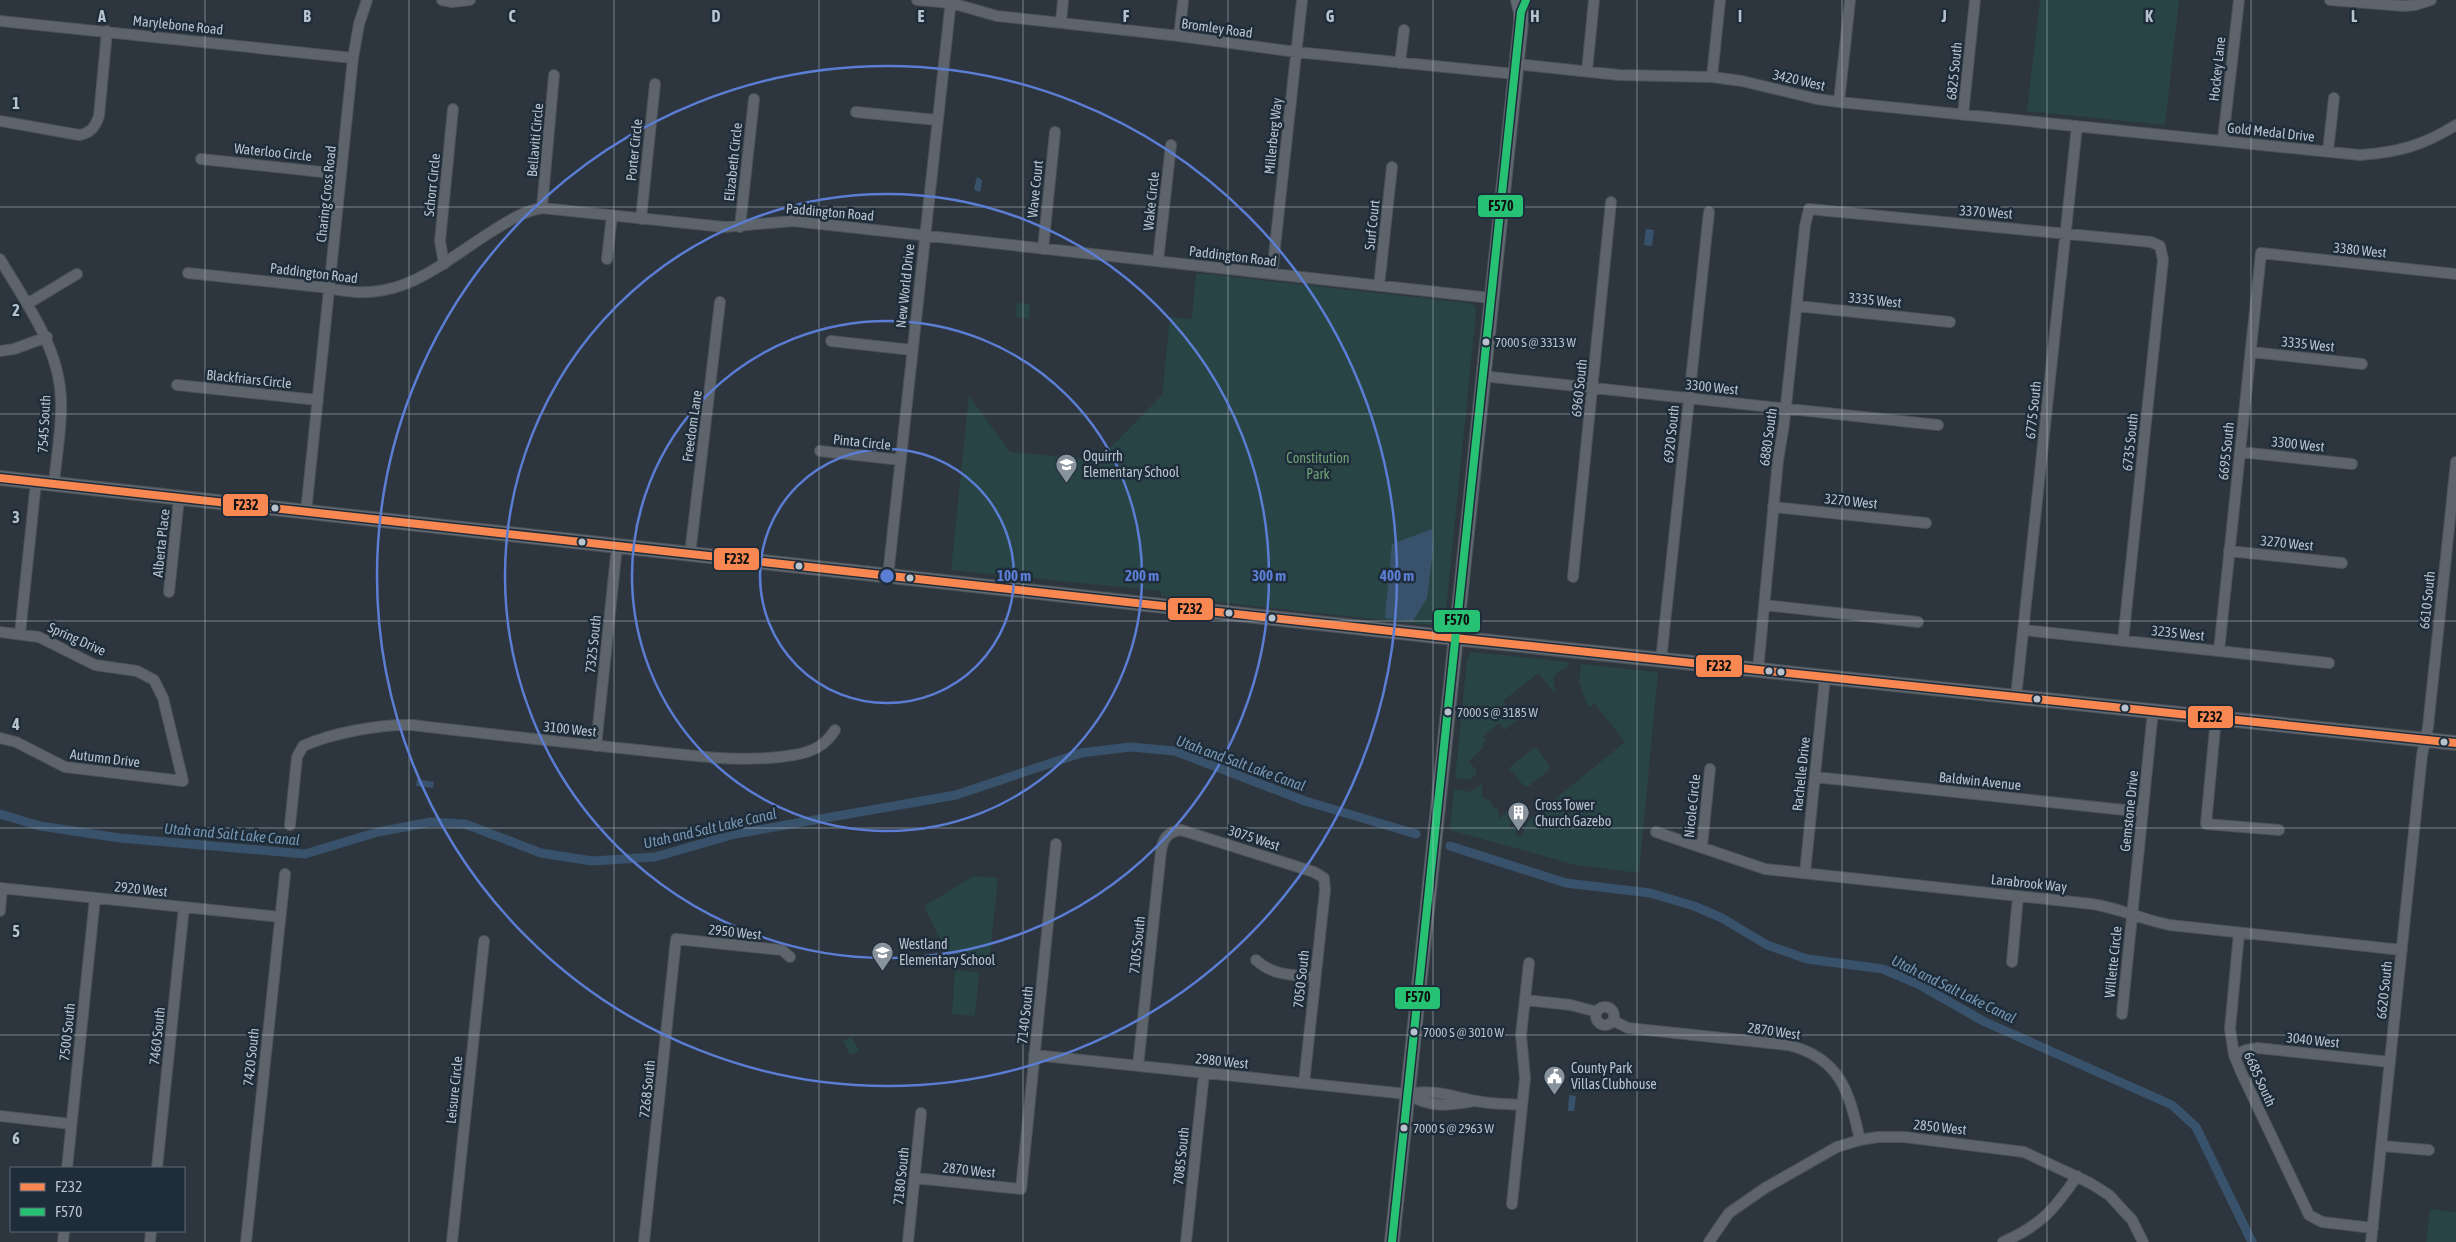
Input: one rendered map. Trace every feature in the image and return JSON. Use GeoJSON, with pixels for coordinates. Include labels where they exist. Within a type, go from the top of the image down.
{"type":"FeatureCollection","features":[{"type":"Feature","properties":{"kind":"street","name":"Charing Cross Road"},"geometry":{"type":"LineString","coordinates":[[306,512],[353,58],[359,24],[367,0]]}},
{"type":"Feature","properties":{"kind":"street"},"geometry":{"type":"LineString","coordinates":[[442,0],[452,2],[470,0]]}},
{"type":"Feature","properties":{"kind":"street","name":"Bromley Road"},"geometry":{"type":"LineString","coordinates":[[917,0],[951,2],[997,16],[1179,36],[1296,52],[1400,63],[1515,69]]}},
{"type":"Feature","properties":{"kind":"street"},"geometry":{"type":"LineString","coordinates":[[1061,23],[1063,0]]}},
{"type":"Feature","properties":{"kind":"street","name":"Millerberg Way"},"geometry":{"type":"LineString","coordinates":[[1272,274],[1302,0]]}},
{"type":"Feature","properties":{"kind":"street"},"geometry":{"type":"LineString","coordinates":[[1587,72],[1594,0]]}},
{"type":"Feature","properties":{"kind":"street"},"geometry":{"type":"LineString","coordinates":[[1712,77],[1720,0]]}},
{"type":"Feature","properties":{"kind":"street"},"geometry":{"type":"LineString","coordinates":[[1839,102],[1850,0]]}},
{"type":"Feature","properties":{"kind":"street","name":"6825 South"},"geometry":{"type":"LineString","coordinates":[[1963,115],[1975,0]]}},
{"type":"Feature","properties":{"kind":"street","name":"Hockey Lane"},"geometry":{"type":"LineString","coordinates":[[2223,140],[2239,0]]}},
{"type":"Feature","properties":{"kind":"street"},"geometry":{"type":"LineString","coordinates":[[2330,0],[2403,6],[2427,1]]}},
{"type":"Feature","properties":{"kind":"street","name":"New World Drive"},"geometry":{"type":"LineString","coordinates":[[888,576],[951,2]]}},
{"type":"Feature","properties":{"kind":"street"},"geometry":{"type":"LineString","coordinates":[[1179,36],[1183,2]]}},
{"type":"Feature","properties":{"kind":"street"},"geometry":{"type":"LineString","coordinates":[[1392,1242],[1522,4]]}},
{"type":"Feature","properties":{"kind":"street","name":"Marylebone Road"},"geometry":{"type":"LineString","coordinates":[[0,20],[353,58]]}},
{"type":"Feature","properties":{"kind":"street"},"geometry":{"type":"LineString","coordinates":[[1400,63],[1404,30]]}},
{"type":"Feature","properties":{"kind":"street"},"geometry":{"type":"LineString","coordinates":[[0,121],[79,135],[90,132],[96,126],[99,116],[108,32]]}},
{"type":"Feature","properties":{"kind":"street","name":"3420 West"},"geometry":{"type":"LineString","coordinates":[[1515,69],[1619,75],[1712,77],[1742,81],[1817,99],[1839,102],[2077,126]]}},
{"type":"Feature","properties":{"kind":"street","name":"Bellaviti Circle"},"geometry":{"type":"LineString","coordinates":[[542,208],[554,75]]}},
{"type":"Feature","properties":{"kind":"street","name":"Porter Circle"},"geometry":{"type":"LineString","coordinates":[[640,218],[655,84]]}},
{"type":"Feature","properties":{"kind":"street"},"geometry":{"type":"LineString","coordinates":[[2328,151],[2334,98]]}},
{"type":"Feature","properties":{"kind":"street","name":"Elizabeth Circle"},"geometry":{"type":"LineString","coordinates":[[740,227],[754,99]]}},
{"type":"Feature","properties":{"kind":"street","name":"Schorr Circle"},"geometry":{"type":"LineString","coordinates":[[444,264],[440,241],[453,109]]}},
{"type":"Feature","properties":{"kind":"street"},"geometry":{"type":"LineString","coordinates":[[856,112],[937,120]]}},
{"type":"Feature","properties":{"kind":"street","name":"Gold Medal Drive"},"geometry":{"type":"LineString","coordinates":[[2077,126],[2360,155],[2390,153],[2431,140],[2456,125]]}},
{"type":"Feature","properties":{"kind":"street","name":"6775 South"},"geometry":{"type":"LineString","coordinates":[[2016,697],[2077,126]]}},
{"type":"Feature","properties":{"kind":"street","name":"Wave Court"},"geometry":{"type":"LineString","coordinates":[[1043,249],[1054,132]]}},
{"type":"Feature","properties":{"kind":"street","name":"Wake Circle"},"geometry":{"type":"LineString","coordinates":[[1158,261],[1170,144]]}},
{"type":"Feature","properties":{"kind":"street","name":"Waterloo Circle"},"geometry":{"type":"LineString","coordinates":[[201,159],[341,174]]}},
{"type":"Feature","properties":{"kind":"street","name":"Surf Court"},"geometry":{"type":"LineString","coordinates":[[1379,286],[1392,167]]}},
{"type":"Feature","properties":{"kind":"street","name":"6960 South"},"geometry":{"type":"LineString","coordinates":[[1573,577],[1611,202]]}},
{"type":"Feature","properties":{"kind":"street","name":"Paddington Road"},"geometry":{"type":"LineString","coordinates":[[188,273],[362,292],[395,289],[412,283],[444,264],[520,214],[542,208],[740,227],[793,221],[1491,298]]}},
{"type":"Feature","properties":{"kind":"street","name":"3370 West"},"geometry":{"type":"LineString","coordinates":[[1810,209],[2066,233],[2151,242],[2160,246]]}},
{"type":"Feature","properties":{"kind":"street","name":"6880 South"},"geometry":{"type":"LineString","coordinates":[[1758,670],[1773,507],[1786,409],[1805,226],[1810,209]]}},
{"type":"Feature","properties":{"kind":"street","name":"6920 South"},"geometry":{"type":"LineString","coordinates":[[1661,660],[1709,212]]}},
{"type":"Feature","properties":{"kind":"street"},"geometry":{"type":"LineString","coordinates":[[607,260],[612,215]]}},
{"type":"Feature","properties":{"kind":"street","name":"6735 South"},"geometry":{"type":"LineString","coordinates":[[2123,641],[2163,260],[2160,246]]}},
{"type":"Feature","properties":{"kind":"street","name":"3380 West"},"geometry":{"type":"LineString","coordinates":[[2261,253],[2456,274]]}},
{"type":"Feature","properties":{"kind":"street","name":"6695 South"},"geometry":{"type":"LineString","coordinates":[[2219,651],[2261,253]]}},
{"type":"Feature","properties":{"kind":"street","name":"7545 South"},"geometry":{"type":"LineString","coordinates":[[0,259],[46,337],[59,379],[62,407],[54,484]]}},
{"type":"Feature","properties":{"kind":"street"},"geometry":{"type":"LineString","coordinates":[[27,304],[77,274]]}},
{"type":"Feature","properties":{"kind":"street","name":"Freedom Lane"},"geometry":{"type":"LineString","coordinates":[[690,554],[720,302]]}},
{"type":"Feature","properties":{"kind":"street","name":"3335 West"},"geometry":{"type":"LineString","coordinates":[[1797,306],[1950,322]]}},
{"type":"Feature","properties":{"kind":"street"},"geometry":{"type":"LineString","coordinates":[[0,351],[14,349],[46,337]]}},
{"type":"Feature","properties":{"kind":"street"},"geometry":{"type":"LineString","coordinates":[[831,341],[912,350]]}},
{"type":"Feature","properties":{"kind":"street","name":"3335 West"},"geometry":{"type":"LineString","coordinates":[[2251,352],[2362,364]]}},
{"type":"Feature","properties":{"kind":"street","name":"3300 West"},"geometry":{"type":"LineString","coordinates":[[1482,376],[1938,425]]}},
{"type":"Feature","properties":{"kind":"street","name":"Blackfriars Circle"},"geometry":{"type":"LineString","coordinates":[[177,385],[318,400]]}},
{"type":"Feature","properties":{"kind":"street","name":"Pinta Circle"},"geometry":{"type":"LineString","coordinates":[[820,451],[901,460]]}},
{"type":"Feature","properties":{"kind":"street","name":"3300 West"},"geometry":{"type":"LineString","coordinates":[[2240,452],[2352,464]]}},
{"type":"Feature","properties":{"kind":"street","name":"6610 South"},"geometry":{"type":"LineString","coordinates":[[2425,740],[2456,462]]}},
{"type":"Feature","properties":{"kind":"street"},"geometry":{"type":"LineString","coordinates":[[0,478],[1454,638],[2456,744]]}},
{"type":"Feature","properties":{"kind":"street"},"geometry":{"type":"LineString","coordinates":[[20,634],[36,482]]}},
{"type":"Feature","properties":{"kind":"street","name":"Alberta Place"},"geometry":{"type":"LineString","coordinates":[[170,592],[179,498]]}},
{"type":"Feature","properties":{"kind":"street","name":"3270 West"},"geometry":{"type":"LineString","coordinates":[[1773,507],[1926,523]]}},
{"type":"Feature","properties":{"kind":"street","name":"7325 South"},"geometry":{"type":"LineString","coordinates":[[596,746],[617,546]]}},
{"type":"Feature","properties":{"kind":"street","name":"3270 West"},"geometry":{"type":"LineString","coordinates":[[2230,551],[2342,563]]}},
{"type":"Feature","properties":{"kind":"street"},"geometry":{"type":"LineString","coordinates":[[1764,606],[1918,622]]}},
{"type":"Feature","properties":{"kind":"street","name":"3235 West"},"geometry":{"type":"LineString","coordinates":[[2024,630],[2330,663]]}},
{"type":"Feature","properties":{"kind":"street","name":"Spring Drive"},"geometry":{"type":"LineString","coordinates":[[0,632],[49,640],[95,665],[137,671],[154,680],[164,698],[183,781]]}},
{"type":"Feature","properties":{"kind":"street","name":"Rachelle Drive"},"geometry":{"type":"LineString","coordinates":[[1804,873],[1825,677]]}},
{"type":"Feature","properties":{"kind":"street","name":"Gemstone Drive"},"geometry":{"type":"LineString","coordinates":[[2132,914],[2153,711]]}},
{"type":"Feature","properties":{"kind":"street"},"geometry":{"type":"LineString","coordinates":[[2216,718],[2206,824],[2279,830]]}},
{"type":"Feature","properties":{"kind":"street","name":"3100 West"},"geometry":{"type":"LineString","coordinates":[[290,825],[299,751],[309,743],[393,724],[710,757],[768,758],[795,755],[819,748],[829,740],[835,730]]}},
{"type":"Feature","properties":{"kind":"street","name":"Autumn Drive"},"geometry":{"type":"LineString","coordinates":[[0,738],[16,742],[65,768],[183,781]]}},
{"type":"Feature","properties":{"kind":"street","name":"6620 South"},"geometry":{"type":"LineString","coordinates":[[2371,1242],[2425,740]]}},
{"type":"Feature","properties":{"kind":"street","name":"Nicole Circle"},"geometry":{"type":"LineString","coordinates":[[1702,846],[1710,769]]}},
{"type":"Feature","properties":{"kind":"street","name":"Baldwin Avenue"},"geometry":{"type":"LineString","coordinates":[[1815,777],[2143,812]]}},
{"type":"Feature","properties":{"kind":"street","name":"3075 West"},"geometry":{"type":"LineString","coordinates":[[1173,831],[1188,832],[1314,872],[1324,878]]}},
{"type":"Feature","properties":{"kind":"street","name":"7105 South"},"geometry":{"type":"LineString","coordinates":[[1138,1066],[1161,851],[1163,842],[1173,831]]}},
{"type":"Feature","properties":{"kind":"street","name":"Larabrook Way"},"geometry":{"type":"LineString","coordinates":[[1656,832],[1702,846],[1751,865],[1804,873],[2098,905],[2170,926],[2402,950]]}},
{"type":"Feature","properties":{"kind":"street","name":"7140 South"},"geometry":{"type":"LineString","coordinates":[[1021,1189],[1056,844]]}},
{"type":"Feature","properties":{"kind":"street","name":"7420 South"},"geometry":{"type":"LineString","coordinates":[[246,1242],[285,874]]}},
{"type":"Feature","properties":{"kind":"street","name":"7050 South"},"geometry":{"type":"LineString","coordinates":[[1304,1083],[1325,890],[1324,878]]}},
{"type":"Feature","properties":{"kind":"street"},"geometry":{"type":"LineString","coordinates":[[0,911],[1,888]]}},
{"type":"Feature","properties":{"kind":"street","name":"2920 West"},"geometry":{"type":"LineString","coordinates":[[1,888],[280,917]]}},
{"type":"Feature","properties":{"kind":"street"},"geometry":{"type":"LineString","coordinates":[[2012,962],[2018,896]]}},
{"type":"Feature","properties":{"kind":"street","name":"7500 South"},"geometry":{"type":"LineString","coordinates":[[66,1167],[95,898]]}},
{"type":"Feature","properties":{"kind":"street","name":"7460 South"},"geometry":{"type":"LineString","coordinates":[[157,1167],[184,908]]}},
{"type":"Feature","properties":{"kind":"street","name":"Willette Circle"},"geometry":{"type":"LineString","coordinates":[[2122,1014],[2132,914]]}},
{"type":"Feature","properties":{"kind":"street","name":"6685 South"},"geometry":{"type":"LineString","coordinates":[[2239,933],[2230,1029],[2234,1055],[2305,1210],[2317,1221],[2373,1228]]}},
{"type":"Feature","properties":{"kind":"street","name":"2950 West"},"geometry":{"type":"LineString","coordinates":[[676,940],[782,950],[790,957]]}},
{"type":"Feature","properties":{"kind":"street","name":"7268 South"},"geometry":{"type":"LineString","coordinates":[[644,1242],[676,940]]}},
{"type":"Feature","properties":{"kind":"street","name":"Leisure Circle"},"geometry":{"type":"LineString","coordinates":[[452,1242],[484,941]]}},
{"type":"Feature","properties":{"kind":"street"},"geometry":{"type":"LineString","coordinates":[[1256,960],[1265,969],[1277,973],[1315,977]]}},
{"type":"Feature","properties":{"kind":"street"},"geometry":{"type":"LineString","coordinates":[[1512,1204],[1525,1078],[1521,1035],[1529,963]]}},
{"type":"Feature","properties":{"kind":"street","name":"2870 West"},"geometry":{"type":"LineString","coordinates":[[1525,1000],[1571,1005],[1597,1012],[1602,1008],[1608,1008],[1614,1014],[1614,1020],[1628,1028],[1788,1045],[1810,1052],[1836,1072],[1844,1083],[1850,1096],[1860,1140]]}},
{"type":"Feature","properties":{"kind":"street","name":"3040 West"},"geometry":{"type":"LineString","coordinates":[[2234,1055],[2258,1048],[2390,1062]]}},
{"type":"Feature","properties":{"kind":"street","name":"2980 West"},"geometry":{"type":"LineString","coordinates":[[1034,1055],[1407,1094],[1423,1104],[1450,1106],[1475,1101],[1522,1106]]}},
{"type":"Feature","properties":{"kind":"street","name":"7085 South"},"geometry":{"type":"LineString","coordinates":[[1186,1242],[1204,1073]]}},
{"type":"Feature","properties":{"kind":"street","name":"7180 South"},"geometry":{"type":"LineString","coordinates":[[908,1242],[921,1114]]}},
{"type":"Feature","properties":{"kind":"street"},"geometry":{"type":"LineString","coordinates":[[0,1116],[71,1124]]}},
{"type":"Feature","properties":{"kind":"street","name":"2850 West"},"geometry":{"type":"LineString","coordinates":[[1709,1242],[1724,1219],[1741,1204],[1815,1158],[1837,1147],[1860,1140],[1904,1138],[2006,1148],[2024,1152],[2077,1176],[2109,1195],[2132,1220],[2143,1242]]}},
{"type":"Feature","properties":{"kind":"street"},"geometry":{"type":"LineString","coordinates":[[2382,1146],[2429,1150]]}},
{"type":"Feature","properties":{"kind":"street"},"geometry":{"type":"LineString","coordinates":[[2003,1242],[2028,1231],[2046,1218],[2060,1202],[2077,1176]]}},
{"type":"Feature","properties":{"kind":"street","name":"2870 West"},"geometry":{"type":"LineString","coordinates":[[915,1178],[1021,1189]]}},
{"type":"Feature","properties":{"kind":"green space"},"geometry":{"type":"Polygon","coordinates":[[[2040,0],[2179,0],[2165,125],[2027,111],[2040,0]]]}},
{"type":"Feature","properties":{"kind":"green space","name":"Constitution Park"},"geometry":{"type":"Polygon","coordinates":[[[1196,273],[1468,303],[1475,306],[1476,313],[1445,620],[1441,626],[1161,596],[1161,591],[951,570],[969,396],[1010,452],[1098,460],[1162,395],[1170,317],[1192,319],[1196,273]]]}},
{"type":"Feature","properties":{"kind":"green space"},"geometry":{"type":"Polygon","coordinates":[[[1017,303],[1030,304],[1029,319],[1015,317],[1017,303]]]}},
{"type":"Feature","properties":{"kind":"green space"},"geometry":{"type":"Polygon","coordinates":[[[1471,652],[1569,662],[1568,667],[1558,672],[1553,678],[1556,695],[1538,673],[1503,701],[1518,719],[1505,730],[1499,723],[1483,737],[1486,741],[1482,744],[1484,747],[1469,761],[1476,770],[1476,775],[1468,780],[1455,778],[1467,660],[1471,652]]]}},
{"type":"Feature","properties":{"kind":"green space"},"geometry":{"type":"Polygon","coordinates":[[[1581,664],[1658,672],[1639,873],[1576,865],[1450,830],[1454,789],[1470,792],[1482,784],[1482,798],[1490,801],[1494,808],[1497,808],[1500,819],[1509,809],[1511,812],[1508,818],[1511,821],[1510,827],[1517,830],[1515,835],[1521,837],[1528,821],[1625,742],[1594,703],[1590,707],[1587,705],[1579,681],[1581,664]]]}},
{"type":"Feature","properties":{"kind":"green space"},"geometry":{"type":"Polygon","coordinates":[[[1535,747],[1549,765],[1549,770],[1529,786],[1524,786],[1509,768],[1535,747]]]}},
{"type":"Feature","properties":{"kind":"green space"},"geometry":{"type":"Polygon","coordinates":[[[974,876],[998,878],[989,965],[949,959],[924,906],[974,876]]]}},
{"type":"Feature","properties":{"kind":"green space"},"geometry":{"type":"Polygon","coordinates":[[[955,970],[979,972],[975,1016],[952,1014],[955,970]]]}},
{"type":"Feature","properties":{"kind":"green space"},"geometry":{"type":"Polygon","coordinates":[[[852,1037],[859,1051],[850,1055],[843,1041],[852,1037]]]}},
{"type":"Feature","properties":{"kind":"green space"},"geometry":{"type":"Polygon","coordinates":[[[2430,1209],[2456,1212],[2456,1242],[2426,1242],[2430,1209]]]}},
{"type":"Feature","properties":{"kind":"water"},"geometry":{"type":"Polygon","coordinates":[[[977,177],[982,180],[981,190],[978,192],[974,189],[977,177]]]}},
{"type":"Feature","properties":{"kind":"water"},"geometry":{"type":"Polygon","coordinates":[[[1646,229],[1654,230],[1652,246],[1644,245],[1646,229]]]}},
{"type":"Feature","properties":{"kind":"water"},"geometry":{"type":"Polygon","coordinates":[[[1432,529],[1433,550],[1427,598],[1413,621],[1385,618],[1392,544],[1432,529]]]}},
{"type":"Feature","properties":{"kind":"water"},"geometry":{"type":"Polygon","coordinates":[[[417,779],[434,782],[433,788],[416,786],[417,779]]]}},
{"type":"Feature","properties":{"kind":"water"},"geometry":{"type":"Polygon","coordinates":[[[1569,1095],[1576,1096],[1574,1111],[1568,1111],[1569,1095]]]}},
{"type":"Feature","properties":{"kind":"waterway","name":"Utah and Salt Lake Canal"},"geometry":{"type":"LineString","coordinates":[[0,814],[40,826],[120,838],[305,854],[378,832],[431,822],[465,824],[541,853],[592,861],[655,857],[735,834],[956,795],[1081,753],[1130,747],[1175,751],[1305,801],[1416,834]]}},
{"type":"Feature","properties":{"kind":"waterway","name":"Utah and Salt Lake Canal"},"geometry":{"type":"LineString","coordinates":[[1450,846],[1566,883],[1650,893],[1694,906],[1722,918],[1767,945],[1807,959],[1883,969],[1918,984],[1985,1022],[2172,1105],[2196,1127],[2252,1242]]}},
{"type":"Feature","properties":{"kind":"transit line","name":"F570"},"geometry":{"type":"LineString","coordinates":[[1392,1242],[1521,12],[1526,0]]}},
{"type":"Feature","properties":{"kind":"transit line","name":"F232"},"geometry":{"type":"LineString","coordinates":[[0,478],[1454,638],[2456,743]]}},
{"type":"Feature","properties":{"kind":"place","name":"7000 S @ 3313 W"},"geometry":{"type":"Point","coordinates":[1486,342]}},
{"type":"Feature","properties":{"kind":"place","name":"Oquirrh Elementary School"},"geometry":{"type":"Point","coordinates":[1067,483]}},
{"type":"Feature","properties":{"kind":"place","name":"7000 S @ 3185 W"},"geometry":{"type":"Point","coordinates":[1448,712]}},
{"type":"Feature","properties":{"kind":"place","name":"Cross Tower Church Gazebo"},"geometry":{"type":"Point","coordinates":[1519,832]}},
{"type":"Feature","properties":{"kind":"place","name":"Westland Elementary School"},"geometry":{"type":"Point","coordinates":[883,971]}},
{"type":"Feature","properties":{"kind":"place","name":"7000 S @ 3010 W"},"geometry":{"type":"Point","coordinates":[1414,1032]}},
{"type":"Feature","properties":{"kind":"place","name":"County Park Villas Clubhouse"},"geometry":{"type":"Point","coordinates":[1555,1095]}},
{"type":"Feature","properties":{"kind":"place","name":"7000 S @ 2963 W"},"geometry":{"type":"Point","coordinates":[1404,1128]}}]}
